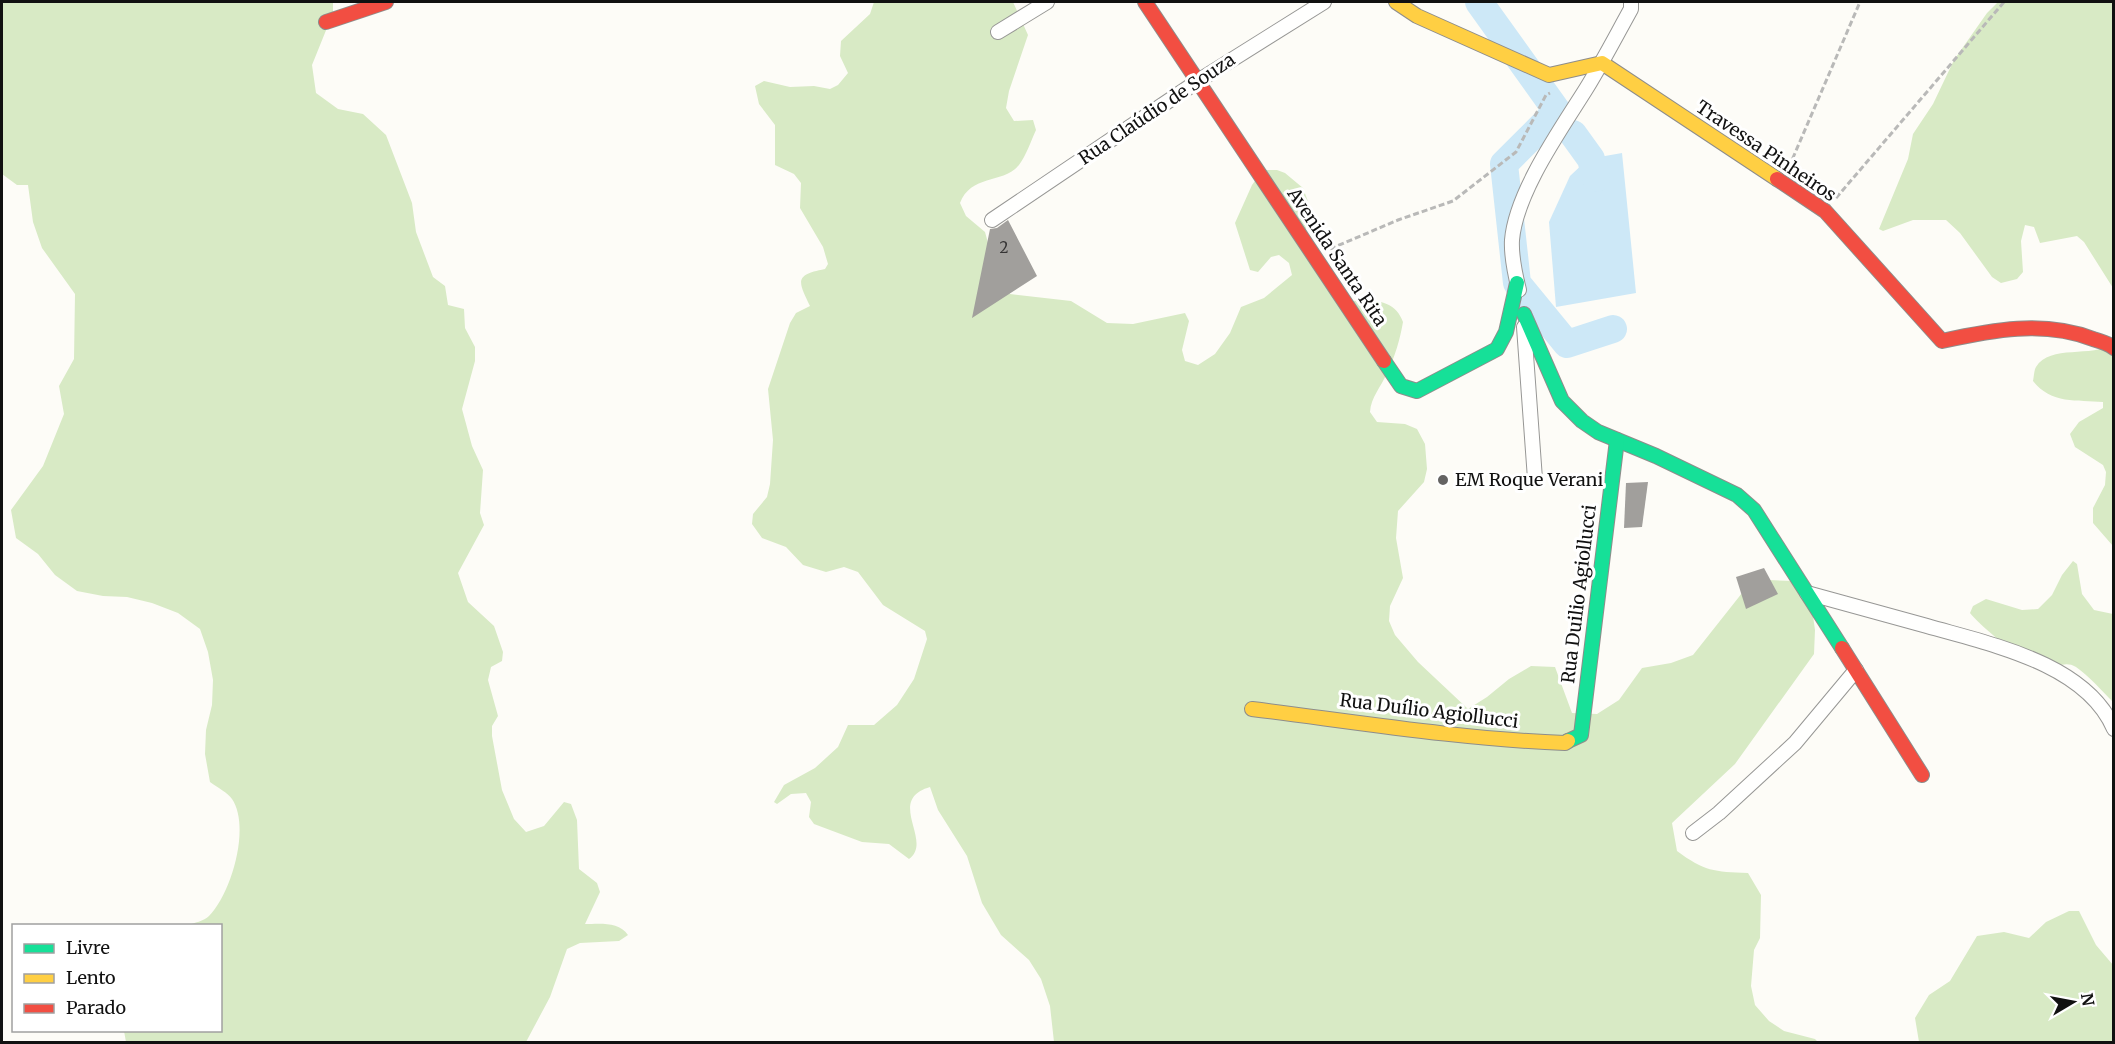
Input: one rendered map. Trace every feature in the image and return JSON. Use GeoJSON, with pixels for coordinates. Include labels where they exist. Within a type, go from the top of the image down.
{"type":"FeatureCollection","features":[{"type":"Feature","properties":{"kind":"street"},"geometry":{"type":"LineString","coordinates":[[326,22],[386,2]]}},
{"type":"Feature","properties":{"kind":"street"},"geometry":{"type":"LineString","coordinates":[[998,32],[1047,2]]}},
{"type":"Feature","properties":{"kind":"street","name":"Avenida Santa Rita"},"geometry":{"type":"LineString","coordinates":[[1145,2],[1401,386],[1418,391],[1497,349],[1506,332],[1517,283]]}},
{"type":"Feature","properties":{"kind":"street","name":"Rua Claúdio de Souza"},"geometry":{"type":"LineString","coordinates":[[992,220],[1198,81],[1324,2]]}},
{"type":"Feature","properties":{"kind":"street"},"geometry":{"type":"LineString","coordinates":[[1396,2],[1417,16],[1549,75],[1602,63]]}},
{"type":"Feature","properties":{"kind":"street"},"geometry":{"type":"LineString","coordinates":[[1535,479],[1524,314],[1514,266],[1512,239],[1520,208],[1545,154],[1602,63],[1631,9],[1631,2]]}},
{"type":"Feature","properties":{"kind":"street","name":"Travessa Pinheiros"},"geometry":{"type":"LineString","coordinates":[[1602,63],[1825,211],[1942,341],[1988,331],[2029,327],[2067,330],[2114,348]]}},
{"type":"Feature","properties":{"kind":"street"},"geometry":{"type":"LineString","coordinates":[[1524,314],[1562,401],[1582,421],[1598,432],[1737,495],[1754,510],[1922,775]]}},
{"type":"Feature","properties":{"kind":"street","name":"Rua Duilio Agiollucci"},"geometry":{"type":"LineString","coordinates":[[1582,717],[1617,440]]}},
{"type":"Feature","properties":{"kind":"street"},"geometry":{"type":"LineString","coordinates":[[1807,593],[2007,649],[2066,676],[2090,694],[2108,716],[2114,729]]}},
{"type":"Feature","properties":{"kind":"street"},"geometry":{"type":"LineString","coordinates":[[1693,832],[1719,813],[1795,743],[1856,670]]}},
{"type":"Feature","properties":{"kind":"street","name":"Rua Duílio Agiollucci"},"geometry":{"type":"LineString","coordinates":[[1252,709],[1473,736],[1564,743],[1581,735],[1582,717]]}},
{"type":"Feature","properties":{"kind":"path"},"geometry":{"type":"LineString","coordinates":[[1782,183],[1860,2]]}},
{"type":"Feature","properties":{"kind":"path"},"geometry":{"type":"LineString","coordinates":[[1825,211],[2004,2]]}},
{"type":"Feature","properties":{"kind":"path"},"geometry":{"type":"LineString","coordinates":[[1314,256],[1398,220],[1453,201],[1516,152],[1546,95],[1555,90]]}},
{"type":"Feature","properties":{"kind":"green space"},"geometry":{"type":"Polygon","coordinates":[[[2,2],[333,2],[333,13],[312,65],[316,93],[338,109],[363,114],[386,135],[412,203],[416,232],[433,277],[445,286],[448,305],[464,309],[465,328],[475,347],[475,361],[462,409],[472,446],[483,470],[480,513],[484,525],[458,573],[468,602],[494,626],[503,652],[502,661],[491,667],[488,680],[498,716],[492,726],[492,736],[502,790],[514,819],[526,832],[544,826],[564,802],[571,804],[577,820],[579,869],[597,883],[600,892],[585,924],[614,925],[628,935],[619,941],[580,943],[567,949],[550,997],[526,1042],[126,1042],[124,1032],[222,1032],[222,924],[192,924],[209,916],[225,892],[236,860],[240,826],[232,799],[210,782],[205,754],[213,680],[208,652],[200,629],[178,613],[152,603],[127,597],[103,596],[77,591],[55,575],[38,554],[16,538],[11,510],[43,466],[64,414],[59,386],[74,359],[75,294],[42,248],[33,222],[28,185],[17,185],[2,174],[2,2]]]}},
{"type":"Feature","properties":{"kind":"green space"},"geometry":{"type":"Polygon","coordinates":[[[874,2],[1013,2],[1028,35],[1009,91],[1006,108],[1014,121],[1033,120],[1036,130],[1019,165],[1005,175],[979,183],[965,194],[960,203],[966,216],[985,232],[997,275],[1010,294],[1071,301],[1107,323],[1133,324],[1185,313],[1189,321],[1182,350],[1185,361],[1198,365],[1215,354],[1230,333],[1241,307],[1264,298],[1292,275],[1289,263],[1279,255],[1271,257],[1258,272],[1250,270],[1235,223],[1252,185],[1263,170],[1277,170],[1285,173],[1303,188],[1310,207],[1303,246],[1338,302],[1376,301],[1384,303],[1398,313],[1403,322],[1395,354],[1374,397],[1370,412],[1377,422],[1405,424],[1417,429],[1425,444],[1427,469],[1424,482],[1398,511],[1396,538],[1403,578],[1390,606],[1389,621],[1395,635],[1418,662],[1468,709],[1531,666],[1555,667],[1572,713],[1597,714],[1619,700],[1642,668],[1671,663],[1693,655],[1746,588],[1768,580],[1793,581],[1811,602],[1815,630],[1814,654],[1735,764],[1672,823],[1677,851],[1686,858],[1710,869],[1748,873],[1761,895],[1760,938],[1754,950],[1751,986],[1755,1005],[1769,1021],[1784,1031],[1815,1039],[1818,1042],[1054,1042],[1050,1006],[1041,979],[1029,960],[1001,935],[982,903],[967,856],[938,810],[930,787],[917,793],[911,801],[910,811],[916,842],[915,851],[909,859],[889,844],[862,842],[814,824],[809,817],[811,802],[806,793],[791,794],[777,804],[774,802],[784,785],[815,768],[838,747],[848,725],[874,725],[897,705],[914,679],[927,639],[925,631],[883,605],[858,572],[844,567],[826,572],[803,565],[786,547],[762,538],[752,524],[753,514],[767,497],[770,484],[773,440],[768,389],[790,323],[796,313],[810,306],[801,280],[808,274],[825,269],[828,264],[823,247],[800,208],[801,183],[794,174],[775,165],[775,125],[759,104],[755,86],[764,81],[790,87],[814,86],[830,89],[838,85],[848,73],[840,56],[841,41],[870,14],[874,2]]]}},
{"type":"Feature","properties":{"kind":"green space"},"geometry":{"type":"Polygon","coordinates":[[[1998,2],[2113,2],[2113,288],[2084,242],[2077,236],[2040,243],[2034,227],[2025,225],[2021,241],[2023,272],[2017,279],[2001,283],[1992,277],[1960,233],[1946,220],[1913,220],[1883,231],[1879,229],[1908,159],[1913,134],[1933,104],[1954,60],[1987,13],[1998,2]]]}},
{"type":"Feature","properties":{"kind":"green space"},"geometry":{"type":"Polygon","coordinates":[[[2113,344],[2113,546],[2093,523],[2093,508],[2105,485],[2106,472],[2103,465],[2075,447],[2070,434],[2079,422],[2103,408],[2103,402],[2074,401],[2056,397],[2048,394],[2033,381],[2036,367],[2042,360],[2061,353],[2094,350],[2113,344]]]}},
{"type":"Feature","properties":{"kind":"green space"},"geometry":{"type":"Polygon","coordinates":[[[2073,561],[2077,564],[2082,594],[2094,610],[2113,614],[2113,702],[2076,667],[2068,664],[2045,668],[2028,661],[2005,645],[1970,613],[1973,606],[1986,599],[2022,610],[2038,609],[2052,595],[2062,575],[2073,561]]]}},
{"type":"Feature","properties":{"kind":"green space"},"geometry":{"type":"Polygon","coordinates":[[[2069,911],[2079,911],[2096,945],[2113,965],[2113,1042],[1919,1042],[1915,1018],[1929,995],[1950,981],[1977,936],[2004,932],[2029,938],[2046,922],[2069,911]]]}},
{"type":"Feature","properties":{"kind":"water"},"geometry":{"type":"Polygon","coordinates":[[[1622,153],[1636,293],[1556,307],[1549,222],[1570,176],[1588,159],[1622,153]]]}},
{"type":"Feature","properties":{"kind":"building"},"geometry":{"type":"Polygon","coordinates":[[[1008,220],[1037,276],[972,318],[990,229],[997,228],[1008,220]]]}},
{"type":"Feature","properties":{"kind":"building"},"geometry":{"type":"Polygon","coordinates":[[[1648,482],[1642,527],[1624,528],[1626,483],[1648,482]]]}},
{"type":"Feature","properties":{"kind":"building"},"geometry":{"type":"Polygon","coordinates":[[[1764,568],[1778,594],[1746,609],[1736,577],[1764,568]]]}},
{"type":"Feature","properties":{"kind":"waterway"},"geometry":{"type":"LineString","coordinates":[[1479,2],[1557,111],[1504,164],[1517,283],[1567,344],[1613,329]]}},
{"type":"Feature","properties":{"kind":"waterway"},"geometry":{"type":"LineString","coordinates":[[1573,134],[1591,159],[1596,178]]}},
{"type":"Feature","properties":{"kind":"traffic: fast"},"geometry":{"type":"LineString","coordinates":[[1384,361],[1401,386],[1417,391],[1497,349],[1506,332],[1517,283]]}},
{"type":"Feature","properties":{"kind":"traffic: fast"},"geometry":{"type":"LineString","coordinates":[[1524,314],[1562,401],[1582,421],[1598,432],[1656,456],[1737,495],[1754,510],[1842,648]]}},
{"type":"Feature","properties":{"kind":"traffic: fast"},"geometry":{"type":"LineString","coordinates":[[1568,741],[1581,735],[1617,440]]}},
{"type":"Feature","properties":{"kind":"traffic: slow"},"geometry":{"type":"LineString","coordinates":[[1396,2],[1417,16],[1549,75],[1602,63],[1777,179]]}},
{"type":"Feature","properties":{"kind":"traffic: slow"},"geometry":{"type":"LineString","coordinates":[[1252,709],[1447,734],[1526,741],[1565,743],[1568,741]]}},
{"type":"Feature","properties":{"kind":"traffic: jam"},"geometry":{"type":"LineString","coordinates":[[326,22],[386,2]]}},
{"type":"Feature","properties":{"kind":"traffic: jam"},"geometry":{"type":"LineString","coordinates":[[1145,2],[1384,361]]}},
{"type":"Feature","properties":{"kind":"traffic: jam"},"geometry":{"type":"LineString","coordinates":[[1777,179],[1825,211],[1942,341],[1980,333],[2036,328],[2074,333],[2104,342],[2114,348]]}},
{"type":"Feature","properties":{"kind":"traffic: jam"},"geometry":{"type":"LineString","coordinates":[[1842,648],[1922,775]]}},
{"type":"Feature","properties":{"kind":"place","name":"EM Roque Verani"},"geometry":{"type":"Point","coordinates":[1443,480]}}]}
